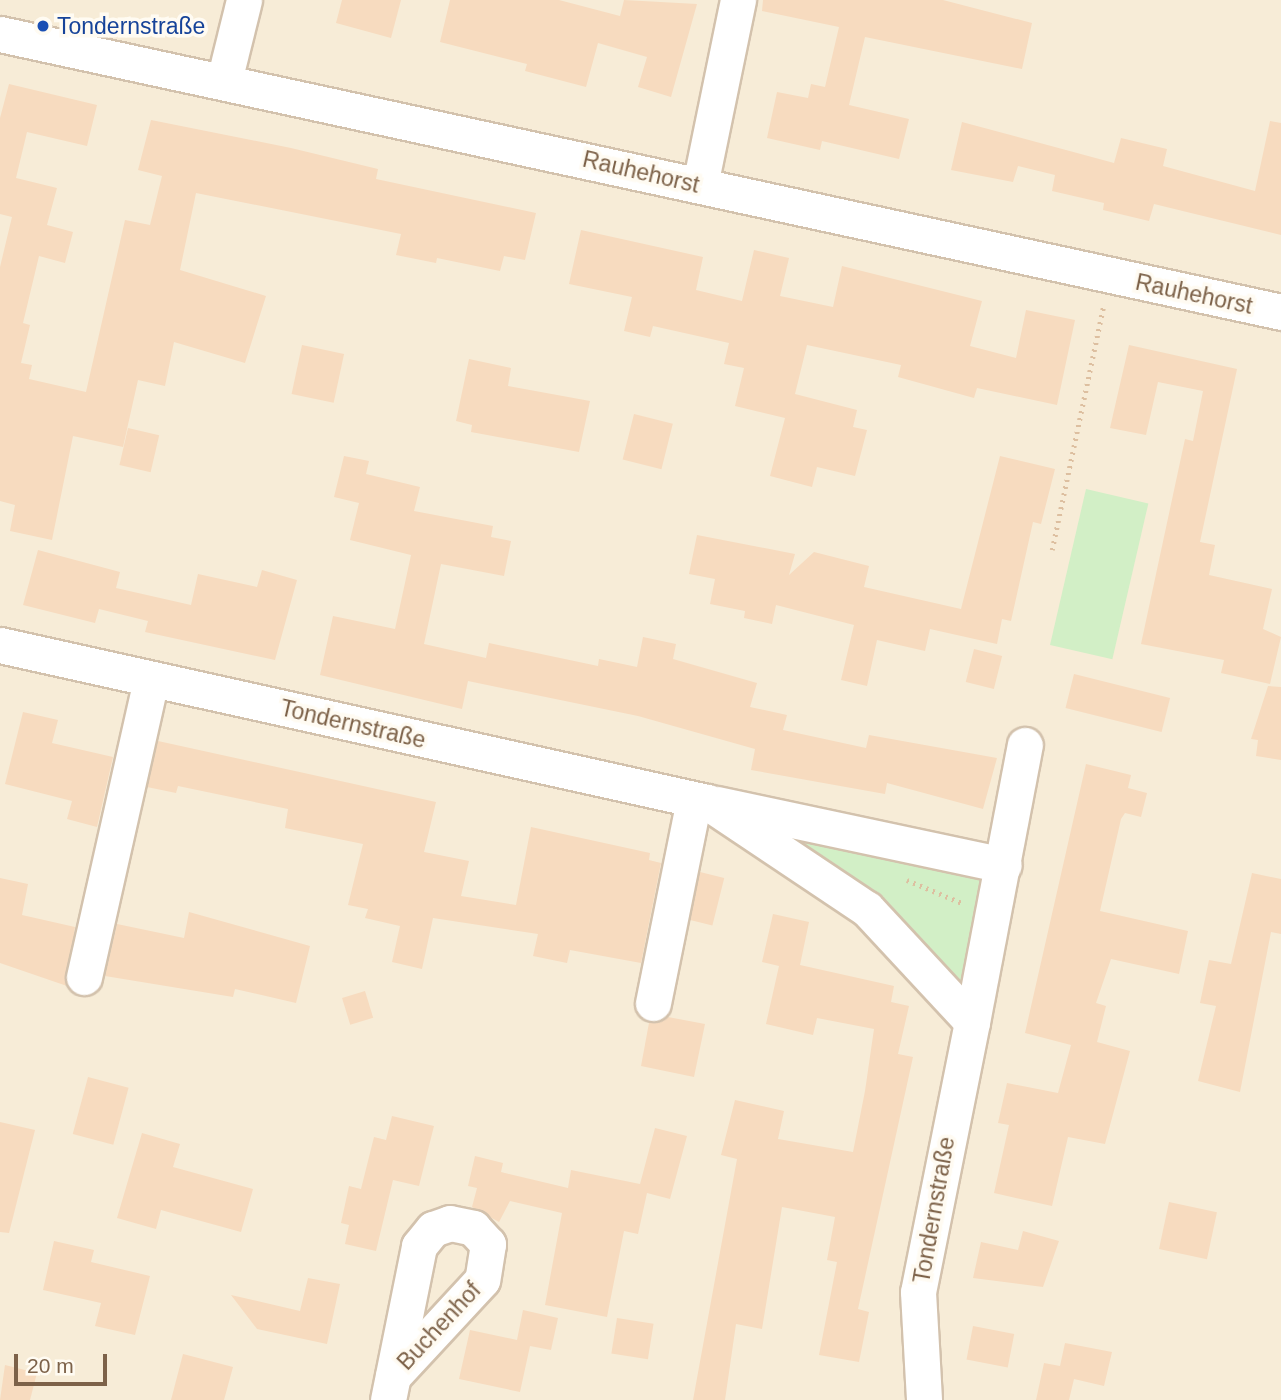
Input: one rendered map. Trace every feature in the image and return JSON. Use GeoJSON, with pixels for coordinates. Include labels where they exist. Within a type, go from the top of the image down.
{"type":"FeatureCollection","features":[{"type":"Feature","properties":{"kind":"street"},"geometry":{"type":"LineString","coordinates":[[225,81],[244,0]]}},
{"type":"Feature","properties":{"kind":"street"},"geometry":{"type":"LineString","coordinates":[[700,185],[738,0]]}},
{"type":"Feature","properties":{"kind":"street","name":"Rauhehorst"},"geometry":{"type":"LineString","coordinates":[[0,34],[1281,312]]}},
{"type":"Feature","properties":{"kind":"street","name":"Tondernstraße"},"geometry":{"type":"LineString","coordinates":[[0,645],[701,801],[1004,865]]}},
{"type":"Feature","properties":{"kind":"street"},"geometry":{"type":"LineString","coordinates":[[84,977],[151,679]]}},
{"type":"Feature","properties":{"kind":"street","name":"Tondernstraße"},"geometry":{"type":"LineString","coordinates":[[924,1400],[918,1292],[994,925],[1025,746]]}},
{"type":"Feature","properties":{"kind":"street"},"geometry":{"type":"LineString","coordinates":[[653,1003],[701,801]]}},
{"type":"Feature","properties":{"kind":"street","name":"Tondernstraße"},"geometry":{"type":"LineString","coordinates":[[701,801],[867,909],[972,1022]]}},
{"type":"Feature","properties":{"kind":"path"},"geometry":{"type":"LineString","coordinates":[[1052,550],[1109,275]]}},
{"type":"Feature","properties":{"kind":"path"},"geometry":{"type":"LineString","coordinates":[[873,836],[882,864],[928,894],[951,895],[994,925]]}},
{"type":"Feature","properties":{"kind":"shaded area"},"geometry":{"type":"Polygon","coordinates":[[[0,0],[1281,0],[1281,1400],[0,1400],[0,0]]]}},
{"type":"Feature","properties":{"kind":"green space"},"geometry":{"type":"Polygon","coordinates":[[[1086,489],[1148,503],[1112,659],[1050,645],[1086,489]]]}},
{"type":"Feature","properties":{"kind":"green space"},"geometry":{"type":"Polygon","coordinates":[[[707,802],[1004,865],[972,1022],[917,960],[707,802]]]}},
{"type":"Feature","properties":{"kind":"building"},"geometry":{"type":"Polygon","coordinates":[[[342,0],[401,0],[391,38],[336,23],[342,0]]]}},
{"type":"Feature","properties":{"kind":"building"},"geometry":{"type":"Polygon","coordinates":[[[450,0],[559,0],[620,16],[624,0],[697,4],[671,97],[638,87],[647,57],[598,43],[586,87],[525,71],[527,64],[440,42],[450,0]]]}},
{"type":"Feature","properties":{"kind":"building"},"geometry":{"type":"Polygon","coordinates":[[[763,0],[943,0],[1032,23],[1022,69],[865,37],[849,105],[909,119],[899,159],[822,141],[820,150],[767,138],[777,92],[808,98],[811,84],[825,87],[839,27],[762,11],[763,0]]]}},
{"type":"Feature","properties":{"kind":"building"},"geometry":{"type":"Polygon","coordinates":[[[9,84],[97,105],[87,146],[27,132],[16,178],[57,188],[47,225],[73,232],[65,263],[39,256],[23,323],[30,325],[21,363],[32,365],[29,379],[86,392],[125,220],[150,225],[162,176],[138,170],[151,120],[291,148],[378,169],[376,179],[536,213],[525,260],[504,256],[500,271],[437,258],[436,263],[396,255],[401,234],[196,193],[180,270],[266,296],[245,363],[174,342],[165,386],[138,380],[123,447],[73,436],[52,540],[10,531],[15,505],[0,501],[0,267],[12,217],[0,214],[0,118],[9,84]]]}},
{"type":"Feature","properties":{"kind":"building"},"geometry":{"type":"Polygon","coordinates":[[[1270,121],[1281,123],[1281,235],[1154,204],[1149,221],[1103,210],[1104,203],[1052,191],[1055,175],[1018,166],[1013,182],[951,170],[962,122],[1114,163],[1121,138],[1167,149],[1163,166],[1255,191],[1270,121]]]}},
{"type":"Feature","properties":{"kind":"building"},"geometry":{"type":"Polygon","coordinates":[[[581,230],[703,257],[696,290],[742,301],[754,250],[789,258],[780,296],[833,307],[842,266],[982,301],[970,346],[1016,358],[1026,310],[1075,320],[1057,405],[977,388],[974,398],[898,377],[901,365],[807,345],[795,394],[857,410],[853,427],[867,430],[855,476],[817,467],[812,487],[770,476],[785,418],[735,406],[744,368],[724,364],[729,343],[653,326],[650,337],[624,331],[632,297],[569,284],[581,230]]]}},
{"type":"Feature","properties":{"kind":"building"},"geometry":{"type":"Polygon","coordinates":[[[302,345],[344,354],[334,403],[292,394],[302,345]]]}},
{"type":"Feature","properties":{"kind":"building"},"geometry":{"type":"Polygon","coordinates":[[[1129,345],[1237,369],[1200,542],[1215,545],[1209,575],[1272,589],[1263,629],[1281,637],[1270,684],[1221,673],[1224,660],[1141,644],[1185,439],[1193,441],[1203,391],[1158,382],[1146,435],[1110,428],[1129,345]]]}},
{"type":"Feature","properties":{"kind":"building"},"geometry":{"type":"Polygon","coordinates":[[[469,359],[511,368],[508,386],[590,401],[579,452],[471,432],[472,425],[456,421],[469,359]]]}},
{"type":"Feature","properties":{"kind":"building"},"geometry":{"type":"Polygon","coordinates":[[[634,414],[673,424],[661,469],[623,460],[634,414]]]}},
{"type":"Feature","properties":{"kind":"building"},"geometry":{"type":"Polygon","coordinates":[[[128,428],[159,435],[151,472],[119,465],[128,428]]]}},
{"type":"Feature","properties":{"kind":"building"},"geometry":{"type":"Polygon","coordinates":[[[344,456],[369,461],[366,474],[420,487],[414,511],[493,526],[491,537],[511,541],[504,576],[441,564],[424,644],[486,658],[489,643],[598,666],[599,659],[637,667],[643,637],[676,644],[673,659],[757,683],[750,707],[787,715],[783,730],[866,748],[869,735],[997,758],[983,809],[887,783],[885,794],[751,770],[755,749],[638,716],[468,681],[462,709],[320,675],[333,616],[395,629],[411,555],[350,540],[359,503],[334,497],[344,456]]]}},
{"type":"Feature","properties":{"kind":"building"},"geometry":{"type":"Polygon","coordinates":[[[1000,456],[1055,469],[1041,524],[1033,522],[1011,621],[1002,619],[997,644],[930,629],[925,651],[877,640],[867,686],[841,680],[854,625],[776,605],[772,624],[744,618],[745,611],[710,604],[715,579],[689,574],[697,535],[795,554],[789,575],[814,552],[869,566],[864,587],[961,609],[1000,456]]]}},
{"type":"Feature","properties":{"kind":"building"},"geometry":{"type":"Polygon","coordinates":[[[38,550],[120,572],[116,588],[191,605],[198,574],[257,587],[262,570],[297,580],[275,660],[145,632],[148,621],[99,609],[95,623],[23,605],[38,550]]]}},
{"type":"Feature","properties":{"kind":"building"},"geometry":{"type":"Polygon","coordinates":[[[974,649],[1002,656],[994,689],[966,682],[974,649]]]}},
{"type":"Feature","properties":{"kind":"building"},"geometry":{"type":"Polygon","coordinates":[[[1074,674],[1170,698],[1162,732],[1066,708],[1074,674]]]}},
{"type":"Feature","properties":{"kind":"building"},"geometry":{"type":"Polygon","coordinates":[[[1268,686],[1281,687],[1281,760],[1256,756],[1258,740],[1251,739],[1268,686]]]}},
{"type":"Feature","properties":{"kind":"building"},"geometry":{"type":"Polygon","coordinates":[[[23,712],[58,720],[52,743],[113,757],[97,827],[67,819],[72,801],[5,784],[23,712]]]}},
{"type":"Feature","properties":{"kind":"building"},"geometry":{"type":"Polygon","coordinates":[[[158,741],[436,802],[424,852],[469,861],[461,896],[516,905],[531,827],[650,853],[649,860],[661,863],[641,963],[570,950],[567,963],[533,956],[538,934],[433,918],[422,969],[392,962],[400,926],[365,918],[368,909],[348,905],[363,844],[285,828],[288,809],[178,786],[176,793],[147,787],[158,741]]]}},
{"type":"Feature","properties":{"kind":"building"},"geometry":{"type":"Polygon","coordinates":[[[1086,764],[1131,775],[1128,788],[1147,793],[1141,817],[1125,813],[1121,819],[1100,911],[1188,931],[1179,974],[1111,959],[1096,1003],[1106,1006],[1097,1042],[1130,1051],[1105,1144],[1068,1137],[1052,1206],[994,1193],[1009,1125],[998,1123],[1007,1083],[1058,1093],[1071,1045],[1025,1033],[1086,764]]]}},
{"type":"Feature","properties":{"kind":"building"},"geometry":{"type":"Polygon","coordinates":[[[700,872],[724,878],[712,926],[688,920],[700,872]]]}},
{"type":"Feature","properties":{"kind":"building"},"geometry":{"type":"Polygon","coordinates":[[[1252,873],[1281,879],[1281,934],[1271,932],[1240,1092],[1198,1081],[1216,1006],[1200,1003],[1209,960],[1231,964],[1252,873]]]}},
{"type":"Feature","properties":{"kind":"building"},"geometry":{"type":"Polygon","coordinates":[[[0,878],[28,884],[22,915],[75,927],[67,986],[0,963],[0,878]]]}},
{"type":"Feature","properties":{"kind":"building"},"geometry":{"type":"Polygon","coordinates":[[[189,912],[310,946],[296,1003],[235,989],[233,997],[105,976],[117,924],[184,938],[189,912]]]}},
{"type":"Feature","properties":{"kind":"building"},"geometry":{"type":"Polygon","coordinates":[[[773,914],[809,922],[800,965],[894,986],[891,1002],[909,1006],[898,1054],[913,1057],[858,1309],[869,1312],[859,1362],[819,1355],[837,1262],[827,1260],[835,1217],[782,1207],[762,1329],[736,1324],[725,1400],[693,1400],[737,1159],[721,1155],[735,1100],[784,1111],[778,1139],[853,1152],[865,1091],[874,1029],[817,1018],[813,1035],[766,1024],[779,966],[762,962],[773,914]]]}},
{"type":"Feature","properties":{"kind":"building"},"geometry":{"type":"Polygon","coordinates":[[[365,991],[373,1018],[350,1025],[342,998],[365,991]]]}},
{"type":"Feature","properties":{"kind":"building"},"geometry":{"type":"Polygon","coordinates":[[[668,1017],[705,1024],[694,1077],[641,1066],[649,1023],[668,1017]]]}},
{"type":"Feature","properties":{"kind":"building"},"geometry":{"type":"Polygon","coordinates":[[[88,1077],[129,1088],[113,1145],[73,1134],[88,1077]]]}},
{"type":"Feature","properties":{"kind":"building"},"geometry":{"type":"Polygon","coordinates":[[[392,1116],[434,1126],[419,1186],[393,1180],[376,1251],[345,1244],[349,1225],[341,1223],[349,1186],[361,1189],[374,1137],[386,1140],[392,1116]]]}},
{"type":"Feature","properties":{"kind":"building"},"geometry":{"type":"Polygon","coordinates":[[[0,1122],[35,1130],[9,1233],[0,1232],[0,1122]]]}},
{"type":"Feature","properties":{"kind":"building"},"geometry":{"type":"Polygon","coordinates":[[[655,1128],[687,1136],[670,1199],[647,1193],[638,1234],[624,1231],[607,1317],[545,1305],[562,1213],[510,1201],[499,1222],[472,1207],[477,1188],[468,1186],[475,1156],[503,1163],[501,1172],[568,1188],[571,1170],[640,1184],[655,1128]]]}},
{"type":"Feature","properties":{"kind":"building"},"geometry":{"type":"Polygon","coordinates":[[[142,1133],[180,1144],[173,1167],[253,1189],[241,1232],[161,1210],[156,1229],[117,1218],[142,1133]]]}},
{"type":"Feature","properties":{"kind":"building"},"geometry":{"type":"Polygon","coordinates":[[[1169,1202],[1217,1212],[1207,1259],[1159,1249],[1169,1202]]]}},
{"type":"Feature","properties":{"kind":"building"},"geometry":{"type":"Polygon","coordinates":[[[1023,1231],[1059,1241],[1043,1287],[973,1278],[981,1242],[1018,1250],[1023,1231]]]}},
{"type":"Feature","properties":{"kind":"building"},"geometry":{"type":"Polygon","coordinates":[[[54,1241],[94,1250],[91,1262],[150,1276],[135,1335],[95,1326],[101,1303],[43,1290],[54,1241]]]}},
{"type":"Feature","properties":{"kind":"building"},"geometry":{"type":"Polygon","coordinates":[[[308,1278],[340,1284],[327,1344],[257,1329],[231,1295],[300,1311],[308,1278]]]}},
{"type":"Feature","properties":{"kind":"building"},"geometry":{"type":"Polygon","coordinates":[[[523,1310],[558,1318],[551,1350],[530,1346],[520,1392],[459,1379],[470,1330],[517,1340],[523,1310]]]}},
{"type":"Feature","properties":{"kind":"building"},"geometry":{"type":"Polygon","coordinates":[[[617,1318],[654,1324],[648,1359],[611,1354],[617,1318]]]}},
{"type":"Feature","properties":{"kind":"building"},"geometry":{"type":"Polygon","coordinates":[[[973,1326],[1014,1334],[1008,1367],[967,1359],[973,1326]]]}},
{"type":"Feature","properties":{"kind":"building"},"geometry":{"type":"Polygon","coordinates":[[[1065,1343],[1112,1352],[1104,1386],[1074,1379],[1069,1400],[1036,1400],[1044,1363],[1060,1366],[1065,1343]]]}},
{"type":"Feature","properties":{"kind":"building"},"geometry":{"type":"Polygon","coordinates":[[[183,1354],[233,1367],[224,1400],[171,1400],[183,1354]]]}},
{"type":"Feature","properties":{"kind":"building"},"geometry":{"type":"Polygon","coordinates":[[[5,1365],[37,1373],[30,1400],[0,1400],[5,1365]]]}},
{"type":"Feature","properties":{"kind":"place","name":"Tondernstraße"},"geometry":{"type":"Point","coordinates":[43,26]}}]}
